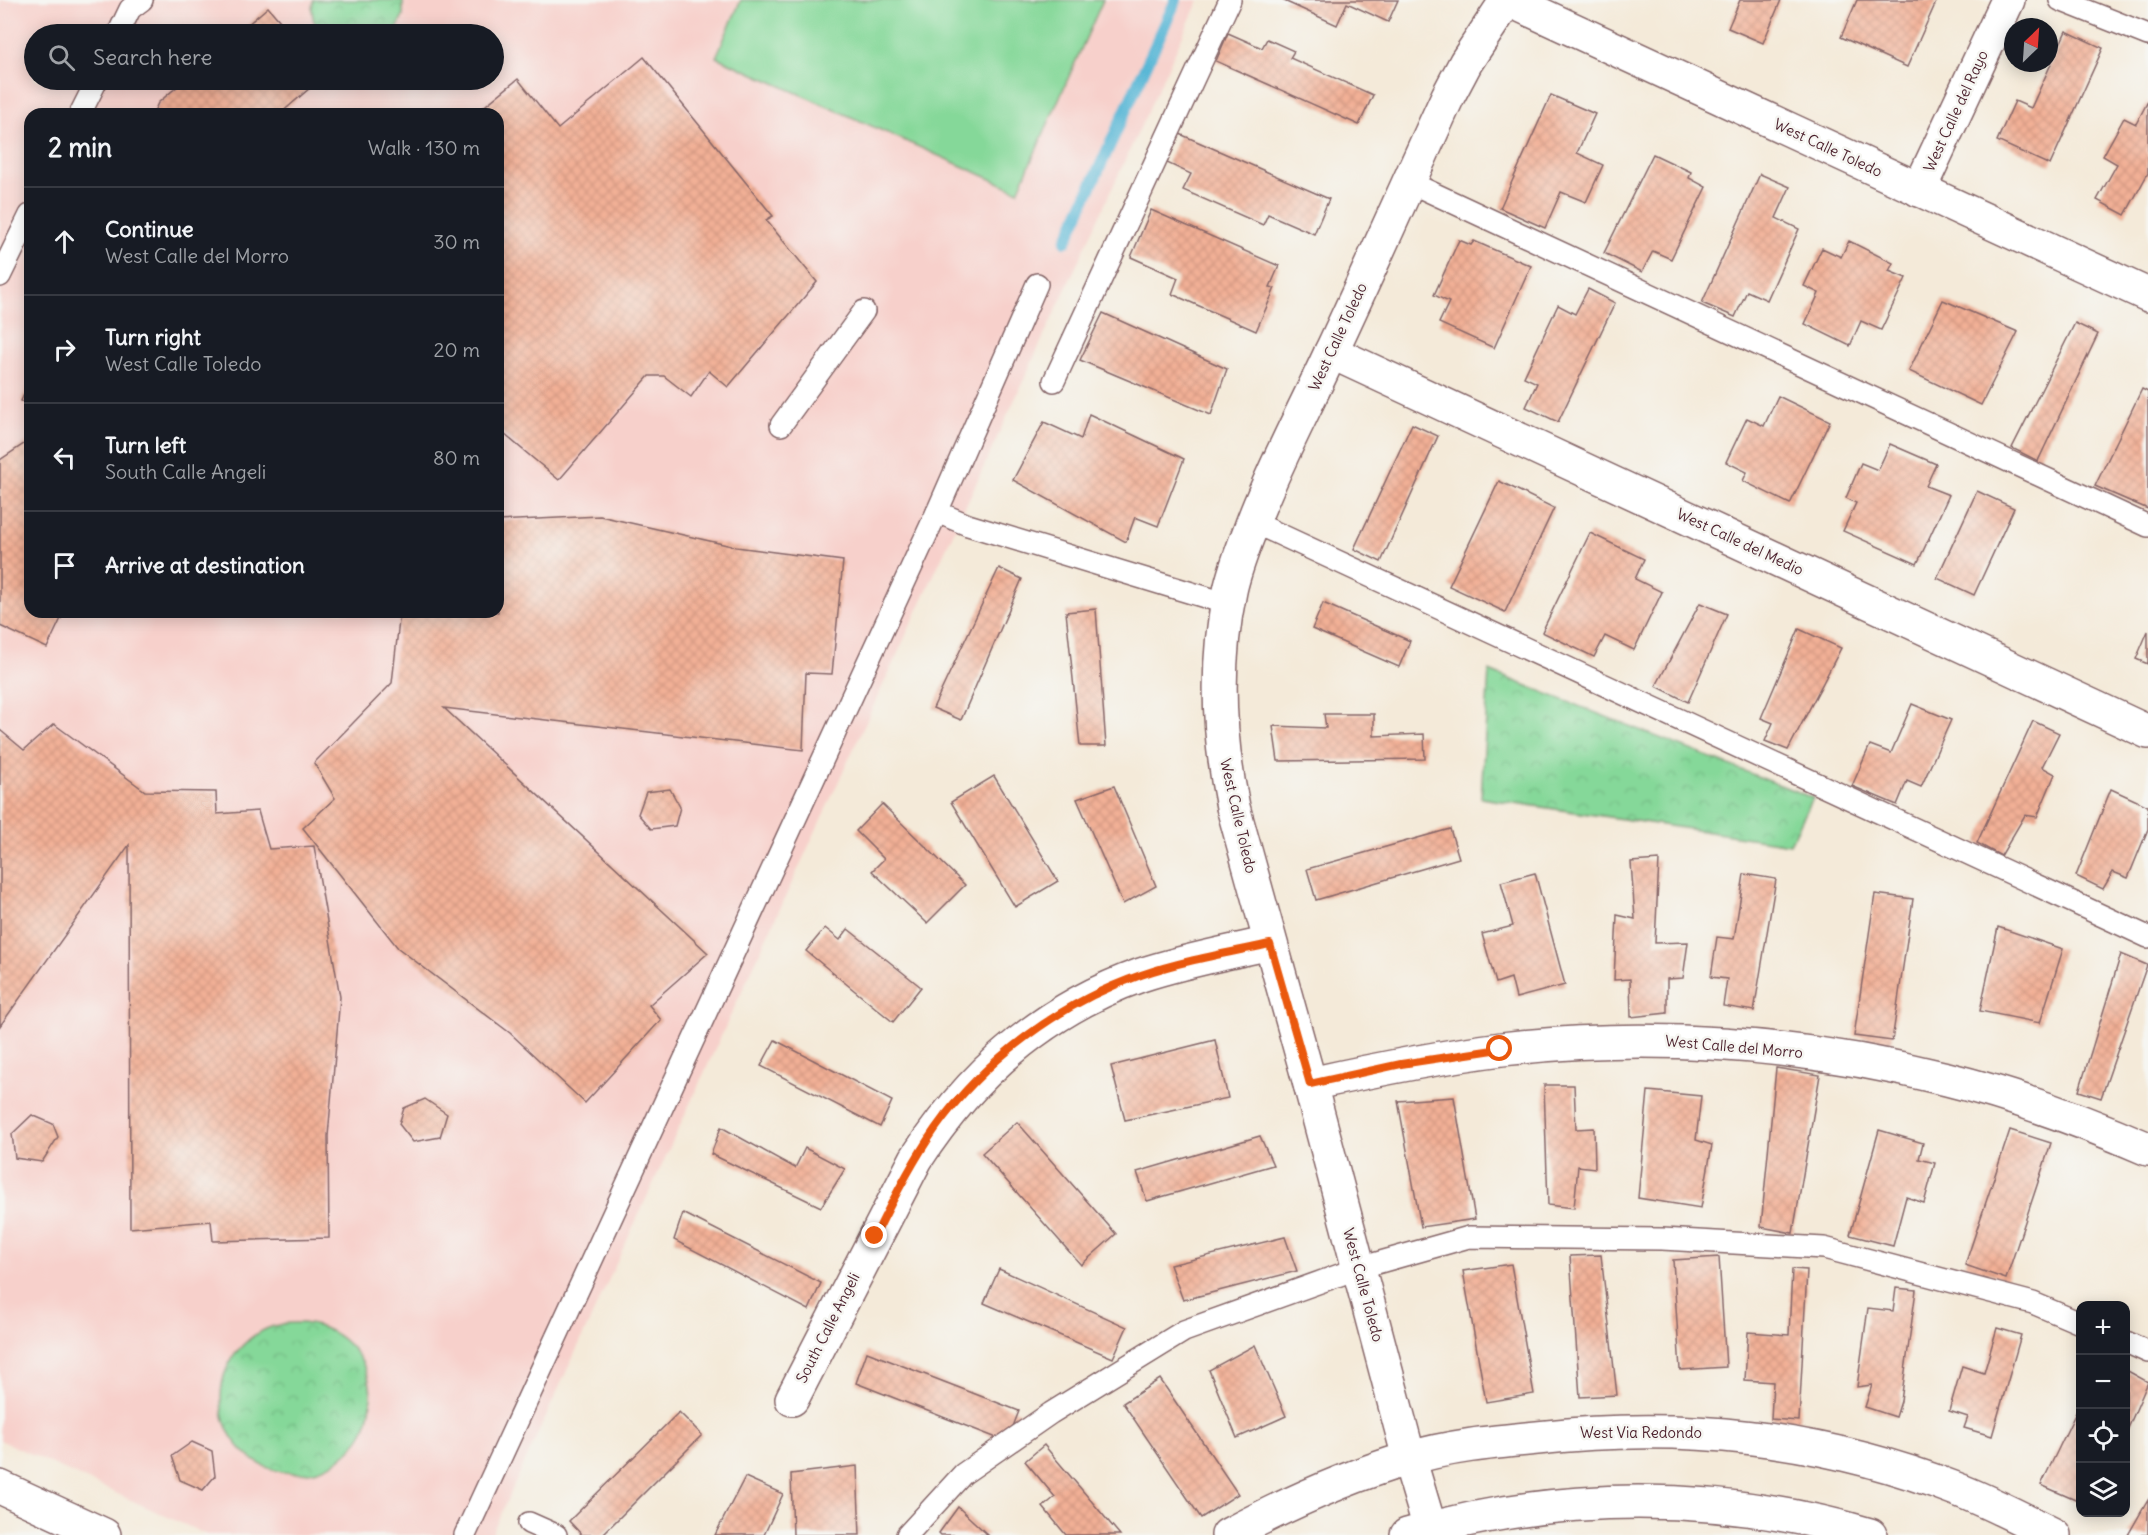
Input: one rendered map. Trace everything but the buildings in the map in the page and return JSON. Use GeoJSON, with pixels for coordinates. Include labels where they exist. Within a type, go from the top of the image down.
{"type":"FeatureCollection","features":[{"type":"Feature","properties":{"kind":"street","name":"West Calle Toledo"},"geometry":{"type":"LineString","coordinates":[[1423,1533],[1409,1458],[1310,1084],[1233,807],[1224,767],[1219,684],[1222,640],[1230,590],[1244,544],[1262,498],[1448,96],[1466,62],[1508,0],[2148,295]]}},
{"type":"Feature","properties":{"kind":"street","name":"West Calle del Rayo"},"geometry":{"type":"LineString","coordinates":[[1919,190],[2008,0]]}},
{"type":"Feature","properties":{"kind":"street","name":"West Calle del Medio"},"geometry":{"type":"LineString","coordinates":[[1331,352],[2148,732]]}},
{"type":"Feature","properties":{"kind":"street","name":"South Calle Angeli"},"geometry":{"type":"LineString","coordinates":[[792,1399],[916,1159],[942,1120],[987,1070],[1012,1047],[1042,1026],[1107,988],[1177,964],[1270,944]]}},
{"type":"Feature","properties":{"kind":"street","name":"West Calle del Morro"},"geometry":{"type":"LineString","coordinates":[[1310,1084],[1451,1056],[1547,1045],[1648,1041],[1746,1046],[1846,1059],[1949,1079],[2062,1114],[2148,1149]]}},
{"type":"Feature","properties":{"kind":"street","name":"West Via Redondo"},"geometry":{"type":"LineString","coordinates":[[1228,1535],[1324,1489],[1409,1458],[1497,1442],[1587,1432],[1697,1432],[1754,1437],[1810,1446],[1908,1472],[1957,1490],[2054,1535]]}},
{"type":"Feature","properties":{"kind":"street"},"geometry":{"type":"LineString","coordinates":[[0,1487],[104,1535]]}},
{"type":"Feature","properties":{"kind":"street"},"geometry":{"type":"LineString","coordinates":[[1423,1533],[1500,1513],[1545,1507],[1600,1503],[1650,1503],[1697,1504],[1744,1509],[1823,1522],[1870,1535]]}},
{"type":"Feature","properties":{"kind":"lane"},"geometry":{"type":"LineString","coordinates":[[123,24],[130,9],[142,0]]}},
{"type":"Feature","properties":{"kind":"lane"},"geometry":{"type":"LineString","coordinates":[[1054,381],[1230,0]]}},
{"type":"Feature","properties":{"kind":"lane"},"geometry":{"type":"LineString","coordinates":[[2060,0],[2148,35]]}},
{"type":"Feature","properties":{"kind":"lane"},"geometry":{"type":"LineString","coordinates":[[83,108],[92,90]]}},
{"type":"Feature","properties":{"kind":"lane"},"geometry":{"type":"LineString","coordinates":[[1409,182],[2148,526]]}},
{"type":"Feature","properties":{"kind":"lane"},"geometry":{"type":"LineString","coordinates":[[0,276],[24,227]]}},
{"type":"Feature","properties":{"kind":"lane"},"geometry":{"type":"LineString","coordinates":[[465,1535],[937,513],[1037,284]]}},
{"type":"Feature","properties":{"kind":"lane"},"geometry":{"type":"LineString","coordinates":[[781,425],[864,311]]}},
{"type":"Feature","properties":{"kind":"lane"},"geometry":{"type":"LineString","coordinates":[[937,513],[968,525],[1228,604]]}},
{"type":"Feature","properties":{"kind":"lane"},"geometry":{"type":"LineString","coordinates":[[1253,522],[2148,937]]}},
{"type":"Feature","properties":{"kind":"lane"},"geometry":{"type":"LineString","coordinates":[[907,1535],[963,1474],[1051,1413],[1184,1330],[1359,1268],[1469,1237],[1662,1239],[1824,1248],[2033,1303],[2076,1321]]}},
{"type":"Feature","properties":{"kind":"lane"},"geometry":{"type":"LineString","coordinates":[[2130,1344],[2148,1352]]}},
{"type":"Feature","properties":{"kind":"lane"},"geometry":{"type":"LineString","coordinates":[[529,1523],[556,1535]]}},
{"type":"Feature","properties":{"kind":"shaded area"},"geometry":{"type":"Polygon","coordinates":[[[0,0],[1199,0],[491,1535],[207,1535],[0,1440],[0,0]]]}},
{"type":"Feature","properties":{"kind":"green space"},"geometry":{"type":"Polygon","coordinates":[[[313,0],[403,0],[403,16],[399,24],[315,24],[312,9],[313,0]]]}},
{"type":"Feature","properties":{"kind":"green space"},"geometry":{"type":"Polygon","coordinates":[[[741,0],[1103,0],[1018,191],[716,57],[741,0]]]}},
{"type":"Feature","properties":{"kind":"green space"},"geometry":{"type":"Polygon","coordinates":[[[1489,671],[1813,798],[1790,844],[1481,798],[1489,671]]]}},
{"type":"Feature","properties":{"kind":"green space"},"geometry":{"type":"Polygon","coordinates":[[[296,1323],[325,1328],[338,1335],[349,1345],[359,1356],[366,1369],[371,1398],[366,1427],[359,1440],[349,1451],[338,1461],[325,1468],[296,1473],[267,1468],[254,1461],[243,1451],[233,1440],[226,1427],[221,1398],[226,1369],[233,1356],[243,1345],[254,1335],[267,1328],[296,1323]]]}},
{"type":"Feature","properties":{"kind":"waterway"},"geometry":{"type":"LineString","coordinates":[[1066,241],[1176,0]]}},
{"type":"Feature","properties":{"kind":"route"},"geometry":{"type":"LineString","coordinates":[[875,1236],[916,1159],[936,1128],[962,1096],[1012,1047],[1042,1026],[1107,988],[1177,964],[1270,944],[1310,1084],[1401,1064],[1500,1049]]}}]}
